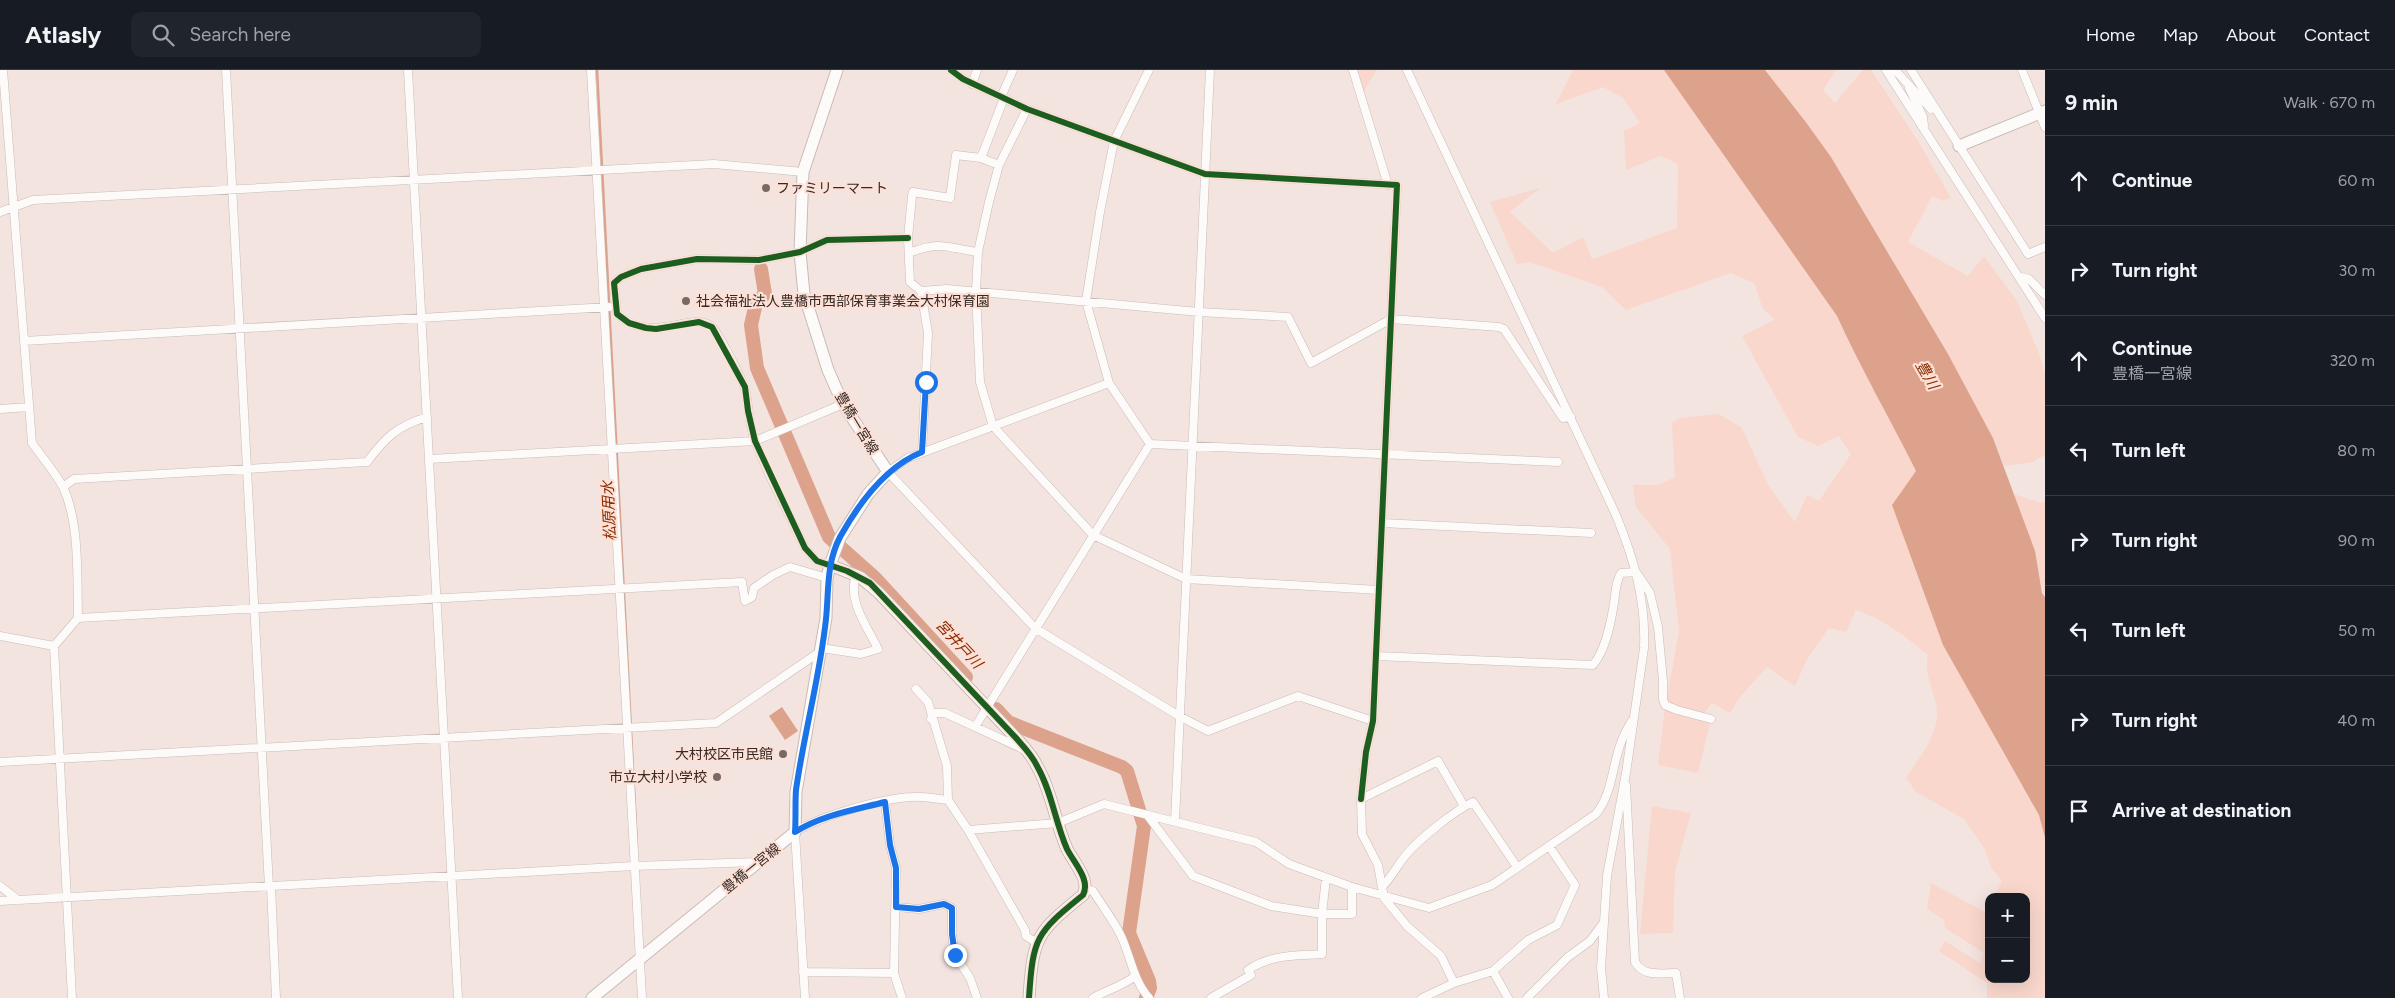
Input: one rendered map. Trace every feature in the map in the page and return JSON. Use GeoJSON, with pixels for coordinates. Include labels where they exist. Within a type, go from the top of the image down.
{"type":"FeatureCollection","features":[{"type":"Feature","properties":{"kind":"main road","name":"豊橋一宮線"},"geometry":{"type":"LineString","coordinates":[[837,70],[803,172],[800,252],[804,294],[813,328],[843,404],[888,472]]}},
{"type":"Feature","properties":{"kind":"main road"},"geometry":{"type":"LineString","coordinates":[[1959,146],[2042,113]]}},
{"type":"Feature","properties":{"kind":"main road"},"geometry":{"type":"LineString","coordinates":[[795,832],[796,792],[826,618],[827,578],[830,565],[840,538],[868,494],[888,472]]}},
{"type":"Feature","properties":{"kind":"main road"},"geometry":{"type":"LineString","coordinates":[[830,565],[856,575],[878,592],[989,703],[1027,751],[1043,776],[1067,849],[1084,878],[1086,890],[1051,921],[1036,943],[1031,966],[1029,998]]}},
{"type":"Feature","properties":{"kind":"main road","name":"豊橋一宮線"},"geometry":{"type":"LineString","coordinates":[[592,998],[795,832]]}},
{"type":"Feature","properties":{"kind":"street"},"geometry":{"type":"LineString","coordinates":[[3,70],[32,443],[63,487],[75,545],[78,618],[54,646],[72,998]]}},
{"type":"Feature","properties":{"kind":"street"},"geometry":{"type":"LineString","coordinates":[[226,70],[276,998]]}},
{"type":"Feature","properties":{"kind":"street"},"geometry":{"type":"LineString","coordinates":[[408,70],[413,180],[423,318],[458,998]]}},
{"type":"Feature","properties":{"kind":"street"},"geometry":{"type":"LineString","coordinates":[[591,70],[609,307],[642,998]]}},
{"type":"Feature","properties":{"kind":"street"},"geometry":{"type":"LineString","coordinates":[[951,70],[972,84],[1027,109],[1205,174],[1397,185],[1373,721],[1366,752],[1361,799],[1362,834],[1378,865],[1384,898],[1407,926],[1442,956],[1454,983]]}},
{"type":"Feature","properties":{"kind":"street"},"geometry":{"type":"LineString","coordinates":[[972,84],[977,70]]}},
{"type":"Feature","properties":{"kind":"street"},"geometry":{"type":"LineString","coordinates":[[981,158],[1013,70]]}},
{"type":"Feature","properties":{"kind":"street"},"geometry":{"type":"LineString","coordinates":[[1149,70],[1114,140],[1086,301],[1109,383],[1150,444]]}},
{"type":"Feature","properties":{"kind":"street"},"geometry":{"type":"LineString","coordinates":[[1174,821],[1210,70]]}},
{"type":"Feature","properties":{"kind":"street"},"geometry":{"type":"LineString","coordinates":[[1352,70],[1388,185]]}},
{"type":"Feature","properties":{"kind":"street"},"geometry":{"type":"LineString","coordinates":[[1407,70],[1616,515],[1632,555],[1641,592],[1645,628],[1626,773],[1607,876],[1601,968],[1604,998]]}},
{"type":"Feature","properties":{"kind":"street"},"geometry":{"type":"LineString","coordinates":[[1886,70],[2021,277],[2045,318]]}},
{"type":"Feature","properties":{"kind":"street"},"geometry":{"type":"LineString","coordinates":[[1895,70],[1946,125]]}},
{"type":"Feature","properties":{"kind":"street"},"geometry":{"type":"LineString","coordinates":[[1901,70],[1923,116],[1925,130]]}},
{"type":"Feature","properties":{"kind":"street"},"geometry":{"type":"LineString","coordinates":[[1911,70],[2028,254],[2045,247]]}},
{"type":"Feature","properties":{"kind":"street"},"geometry":{"type":"LineString","coordinates":[[2022,70],[2042,113],[2045,127]]}},
{"type":"Feature","properties":{"kind":"street"},"geometry":{"type":"LineString","coordinates":[[1027,109],[999,166],[978,252],[976,291],[980,382],[993,426],[1093,535],[1186,579],[1379,590]]}},
{"type":"Feature","properties":{"kind":"street"},"geometry":{"type":"LineString","coordinates":[[922,452],[928,333],[921,291],[910,282],[908,238],[914,192],[950,198],[956,155],[981,158],[999,166]]}},
{"type":"Feature","properties":{"kind":"street"},"geometry":{"type":"LineString","coordinates":[[0,212],[33,200],[714,164],[803,172]]}},
{"type":"Feature","properties":{"kind":"street"},"geometry":{"type":"LineString","coordinates":[[609,307],[614,283],[621,277],[641,269],[697,259],[759,260],[800,252],[827,240],[863,241],[908,238]]}},
{"type":"Feature","properties":{"kind":"street"},"geometry":{"type":"LineString","coordinates":[[909,253],[933,245],[951,246],[978,252]]}},
{"type":"Feature","properties":{"kind":"street"},"geometry":{"type":"LineString","coordinates":[[2021,277],[2029,279],[2045,295]]}},
{"type":"Feature","properties":{"kind":"street"},"geometry":{"type":"LineString","coordinates":[[921,291],[947,289],[976,291],[1199,312],[1288,317],[1311,363],[1391,319],[1499,327],[1504,329],[1563,418],[1571,417]]}},
{"type":"Feature","properties":{"kind":"street"},"geometry":{"type":"LineString","coordinates":[[24,341],[609,307],[622,318],[646,328],[656,329],[699,322],[712,327],[745,387],[748,412],[755,441],[805,548],[818,561],[830,565]]}},
{"type":"Feature","properties":{"kind":"street"},"geometry":{"type":"LineString","coordinates":[[1109,383],[922,452],[908,458],[888,472],[1035,628],[1208,731],[1298,696],[1373,721]]}},
{"type":"Feature","properties":{"kind":"street"},"geometry":{"type":"LineString","coordinates":[[430,459],[755,441],[843,404]]}},
{"type":"Feature","properties":{"kind":"street"},"geometry":{"type":"LineString","coordinates":[[0,409],[29,407]]}},
{"type":"Feature","properties":{"kind":"street"},"geometry":{"type":"LineString","coordinates":[[63,487],[74,479],[366,462],[391,433],[408,423],[427,417]]}},
{"type":"Feature","properties":{"kind":"street"},"geometry":{"type":"LineString","coordinates":[[1150,444],[1385,456],[1558,462]]}},
{"type":"Feature","properties":{"kind":"street"},"geometry":{"type":"LineString","coordinates":[[975,727],[1150,444]]}},
{"type":"Feature","properties":{"kind":"street"},"geometry":{"type":"LineString","coordinates":[[1382,523],[1591,533]]}},
{"type":"Feature","properties":{"kind":"street"},"geometry":{"type":"LineString","coordinates":[[78,618],[742,582],[745,601],[752,597],[754,588],[773,575],[790,567],[827,578]]}},
{"type":"Feature","properties":{"kind":"street"},"geometry":{"type":"LineString","coordinates":[[1376,656],[1593,665],[1600,657],[1614,602],[1616,582],[1621,573],[1636,572]]}},
{"type":"Feature","properties":{"kind":"street"},"geometry":{"type":"LineString","coordinates":[[1636,572],[1650,593],[1658,627],[1663,681],[1662,700],[1665,705],[1677,710],[1711,719]]}},
{"type":"Feature","properties":{"kind":"street"},"geometry":{"type":"LineString","coordinates":[[0,762],[716,722],[821,650],[860,654],[878,649],[855,602],[852,586],[856,575]]}},
{"type":"Feature","properties":{"kind":"street"},"geometry":{"type":"LineString","coordinates":[[0,636],[54,646]]}},
{"type":"Feature","properties":{"kind":"street"},"geometry":{"type":"LineString","coordinates":[[916,689],[928,702],[931,719],[947,766],[948,800],[968,830],[1025,930],[1026,936],[1036,943]]}},
{"type":"Feature","properties":{"kind":"street"},"geometry":{"type":"LineString","coordinates":[[931,719],[934,713],[940,712],[1027,751]]}},
{"type":"Feature","properties":{"kind":"street"},"geometry":{"type":"LineString","coordinates":[[968,830],[1058,823],[1104,804],[1256,842],[1289,864],[1352,888],[1384,898],[1429,908],[1492,885],[1596,814],[1602,807],[1616,767],[1621,741],[1634,715]]}},
{"type":"Feature","properties":{"kind":"street"},"geometry":{"type":"LineString","coordinates":[[1361,799],[1438,761],[1464,806]]}},
{"type":"Feature","properties":{"kind":"street"},"geometry":{"type":"LineString","coordinates":[[1626,773],[1635,962],[1639,970],[1646,972],[1676,973],[1680,998]]}},
{"type":"Feature","properties":{"kind":"street"},"geometry":{"type":"LineString","coordinates":[[805,998],[795,832],[809,823],[885,802],[916,797],[948,800]]}},
{"type":"Feature","properties":{"kind":"street"},"geometry":{"type":"LineString","coordinates":[[885,802],[890,845],[896,868],[894,973],[902,998]]}},
{"type":"Feature","properties":{"kind":"street"},"geometry":{"type":"LineString","coordinates":[[1382,887],[1393,876],[1406,855],[1464,806],[1473,802],[1517,867]]}},
{"type":"Feature","properties":{"kind":"street"},"geometry":{"type":"LineString","coordinates":[[1146,815],[1193,876],[1271,906],[1322,914],[1352,914],[1352,888]]}},
{"type":"Feature","properties":{"kind":"street"},"geometry":{"type":"LineString","coordinates":[[1422,998],[1454,983],[1493,971],[1528,940],[1556,925],[1575,886],[1549,846]]}},
{"type":"Feature","properties":{"kind":"street"},"geometry":{"type":"LineString","coordinates":[[0,901],[452,878],[637,866],[760,862]]}},
{"type":"Feature","properties":{"kind":"street"},"geometry":{"type":"LineString","coordinates":[[1212,998],[1251,975],[1248,970],[1260,962],[1274,957],[1322,954],[1322,914],[1326,878]]}},
{"type":"Feature","properties":{"kind":"street"},"geometry":{"type":"LineString","coordinates":[[0,886],[18,900]]}},
{"type":"Feature","properties":{"kind":"street"},"geometry":{"type":"LineString","coordinates":[[1086,890],[1093,892],[1121,937],[1141,993],[1149,998]]}},
{"type":"Feature","properties":{"kind":"street"},"geometry":{"type":"LineString","coordinates":[[896,907],[919,909],[944,904],[952,908],[952,934],[955,955],[970,978],[977,998]]}},
{"type":"Feature","properties":{"kind":"street"},"geometry":{"type":"LineString","coordinates":[[1528,998],[1568,957],[1590,941],[1604,922]]}},
{"type":"Feature","properties":{"kind":"street"},"geometry":{"type":"LineString","coordinates":[[1493,971],[1508,998]]}},
{"type":"Feature","properties":{"kind":"street"},"geometry":{"type":"LineString","coordinates":[[804,972],[894,973]]}},
{"type":"Feature","properties":{"kind":"street"},"geometry":{"type":"LineString","coordinates":[[1093,998],[1115,986],[1126,985],[1135,976]]}},
{"type":"Feature","properties":{"kind":"shaded area"},"geometry":{"type":"Polygon","coordinates":[[[1357,70],[1377,70],[1364,91],[1357,70]]]}},
{"type":"Feature","properties":{"kind":"shaded area"},"geometry":{"type":"Polygon","coordinates":[[[1573,70],[1664,70],[1837,316],[1916,471],[1892,505],[1943,645],[2040,815],[2045,838],[2045,998],[1987,998],[1987,983],[2030,983],[2030,893],[1996,893],[2002,881],[1992,869],[1984,848],[1964,819],[1916,792],[1906,778],[1933,734],[1937,714],[1936,704],[1927,667],[1928,655],[1885,623],[1856,610],[1846,632],[1829,628],[1808,657],[1795,686],[1767,667],[1740,697],[1730,713],[1712,703],[1703,715],[1711,719],[1698,773],[1658,765],[1664,715],[1679,631],[1670,549],[1636,507],[1633,485],[1658,485],[1675,477],[1672,423],[1680,418],[1719,414],[1742,428],[1768,485],[1795,522],[1807,495],[1819,501],[1851,454],[1839,436],[1818,446],[1798,437],[1742,336],[1775,320],[1763,309],[1754,283],[1731,273],[1626,310],[1602,287],[1530,262],[1517,264],[1490,202],[1540,188],[1510,212],[1553,253],[1583,237],[1592,259],[1677,228],[1678,164],[1661,156],[1626,170],[1624,131],[1640,123],[1623,98],[1603,87],[1556,104],[1573,70]]]}},
{"type":"Feature","properties":{"kind":"shaded area"},"geometry":{"type":"Polygon","coordinates":[[[1765,70],[1836,70],[1823,90],[1835,103],[1863,70],[1871,70],[1918,141],[1951,198],[1943,201],[1932,196],[1908,242],[1968,276],[1984,256],[2017,301],[2039,353],[2045,373],[2045,455],[2033,462],[2004,466],[1993,438],[1948,354],[1831,157],[1765,70]]]}},
{"type":"Feature","properties":{"kind":"shaded area"},"geometry":{"type":"Polygon","coordinates":[[[2014,494],[2041,503],[2045,501],[2045,597],[2014,494]]]}},
{"type":"Feature","properties":{"kind":"shaded area"},"geometry":{"type":"Polygon","coordinates":[[[1652,806],[1691,813],[1675,871],[1673,933],[1640,934],[1652,806]]]}},
{"type":"Feature","properties":{"kind":"shaded area"},"geometry":{"type":"Polygon","coordinates":[[[1931,883],[1985,912],[1985,982],[1939,951],[1945,941],[1980,963],[1984,953],[1945,928],[1944,920],[1927,909],[1931,883]]]}},
{"type":"Feature","properties":{"kind":"water","name":"豊川"},"geometry":{"type":"Polygon","coordinates":[[[1664,70],[1765,70],[1831,157],[1948,354],[1993,438],[2035,551],[2042,593],[2045,597],[2045,838],[2039,815],[1943,645],[1892,505],[1916,471],[1837,316],[1664,70]]]}},
{"type":"Feature","properties":{"kind":"water"},"geometry":{"type":"Polygon","coordinates":[[[782,707],[798,731],[785,740],[769,716],[782,707]]]}},
{"type":"Feature","properties":{"kind":"waterway","name":"松原用水"},"geometry":{"type":"LineString","coordinates":[[597,70],[637,847]]}},
{"type":"Feature","properties":{"kind":"waterway","name":"宮井戸川"},"geometry":{"type":"LineString","coordinates":[[761,269],[765,294],[756,303],[751,325],[757,368],[829,537],[875,578],[966,677]]}},
{"type":"Feature","properties":{"kind":"waterway","name":"宮井戸川"},"geometry":{"type":"LineString","coordinates":[[996,709],[1008,722],[1122,767],[1127,771],[1144,826],[1129,933],[1149,981],[1150,988],[1146,998]]}},
{"type":"Feature","properties":{"kind":"cycle path"},"geometry":{"type":"LineString","coordinates":[[951,70],[963,79],[1027,109],[1205,174],[1397,185],[1373,721],[1366,752],[1361,799]]}},
{"type":"Feature","properties":{"kind":"cycle path"},"geometry":{"type":"LineString","coordinates":[[908,238],[827,240],[800,252],[759,260],[697,259],[641,269],[621,277],[614,283],[617,314],[629,323],[646,328],[656,329],[699,322],[712,327],[745,387],[755,441],[805,548],[817,561],[847,571],[870,583],[1033,758],[1046,786],[1067,849],[1081,872],[1085,889],[1083,895],[1055,919],[1040,938],[1035,949],[1029,998]]}},
{"type":"Feature","properties":{"kind":"place","name":"ファミリーマート"},"geometry":{"type":"Point","coordinates":[766,188]}},
{"type":"Feature","properties":{"kind":"place","name":"社会福祉法人豊橋市西部保育事業会大村保育園"},"geometry":{"type":"Point","coordinates":[686,301]}},
{"type":"Feature","properties":{"kind":"place","name":"大村校区市民館"},"geometry":{"type":"Point","coordinates":[783,754]}},
{"type":"Feature","properties":{"kind":"place","name":"市立大村小学校"},"geometry":{"type":"Point","coordinates":[717,777]}},
{"type":"Feature","properties":{"kind":"route"},"geometry":{"type":"LineString","coordinates":[[926,382],[922,452],[908,458],[888,472],[868,494],[840,538],[830,565],[827,578],[826,618],[796,792],[795,832],[809,823],[885,802],[890,845],[896,868],[896,907],[919,909],[944,904],[952,908],[952,934],[955,955]]}}]}
